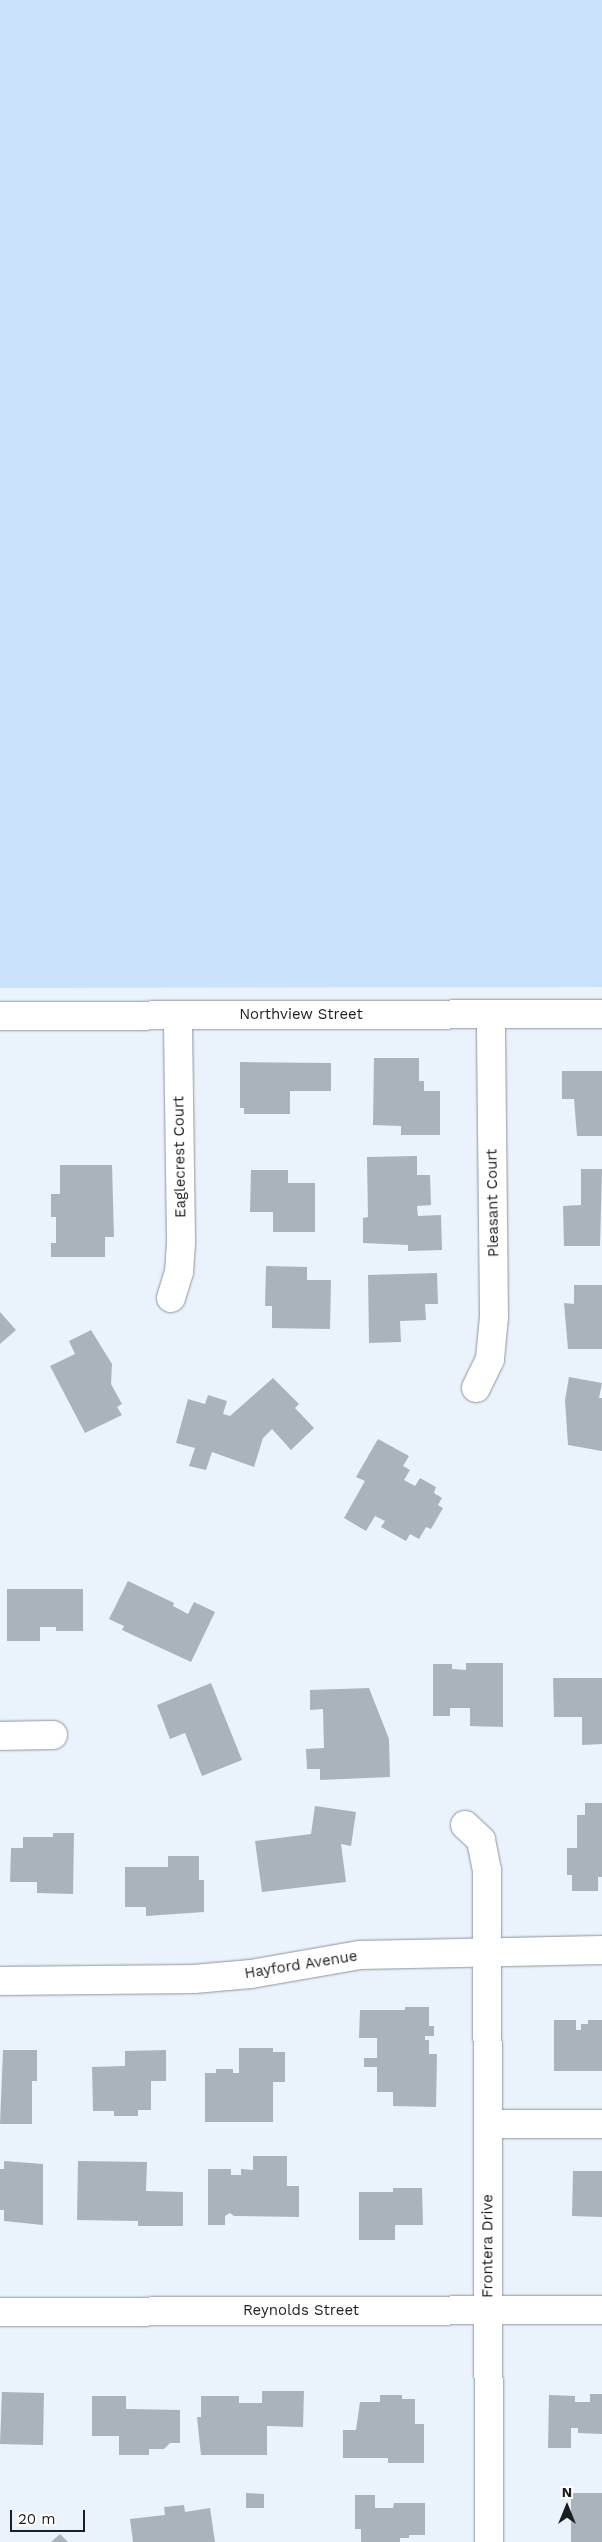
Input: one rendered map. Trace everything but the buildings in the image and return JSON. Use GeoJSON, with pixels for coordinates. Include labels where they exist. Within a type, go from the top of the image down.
{"type":"FeatureCollection","features":[{"type":"Feature","properties":{"kind":"street","name":"Pleasant Court"},"geometry":{"type":"LineString","coordinates":[[476,1388],[490,1358],[494,1317],[491,1014]]}},
{"type":"Feature","properties":{"kind":"street","name":"Northview Street"},"geometry":{"type":"LineString","coordinates":[[0,1016],[602,1014]]}},
{"type":"Feature","properties":{"kind":"street","name":"Eaglecrest Court"},"geometry":{"type":"LineString","coordinates":[[171,1298],[179,1272],[180,1241],[178,1015]]}},
{"type":"Feature","properties":{"kind":"street"},"geometry":{"type":"LineString","coordinates":[[0,1736],[53,1735]]}},
{"type":"Feature","properties":{"kind":"street","name":"Frontera Drive"},"geometry":{"type":"LineString","coordinates":[[465,1825],[481,1840],[487,1870],[489,2542]]}},
{"type":"Feature","properties":{"kind":"street","name":"Hayford Avenue"},"geometry":{"type":"LineString","coordinates":[[0,1981],[194,1979],[251,1974],[360,1955],[602,1950]]}},
{"type":"Feature","properties":{"kind":"street"},"geometry":{"type":"LineString","coordinates":[[488,2124],[602,2124]]}},
{"type":"Feature","properties":{"kind":"street","name":"Reynolds Street"},"geometry":{"type":"LineString","coordinates":[[0,2312],[602,2310]]}},
{"type":"Feature","properties":{"kind":"shaded area"},"geometry":{"type":"Polygon","coordinates":[[[0,0],[602,0],[602,987],[0,988],[0,0]]]}}]}
